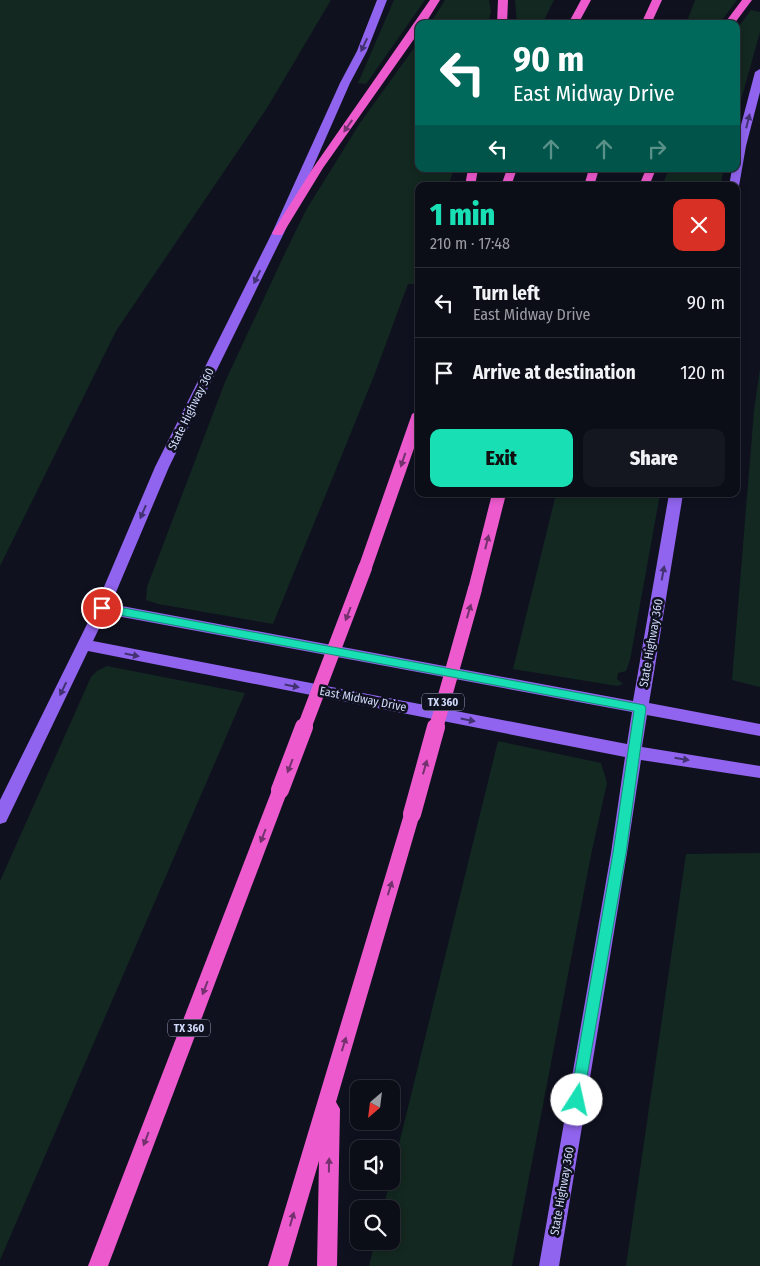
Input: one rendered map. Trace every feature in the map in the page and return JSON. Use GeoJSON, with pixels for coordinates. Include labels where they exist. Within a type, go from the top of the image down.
{"type":"FeatureCollection","features":[{"type":"Feature","properties":{"kind":"highway"},"geometry":{"type":"LineString","coordinates":[[422,20],[435,0]]}},
{"type":"Feature","properties":{"kind":"highway"},"geometry":{"type":"LineString","coordinates":[[502,20],[503,0]]}},
{"type":"Feature","properties":{"kind":"highway"},"geometry":{"type":"LineString","coordinates":[[576,20],[586,0]]}},
{"type":"Feature","properties":{"kind":"highway"},"geometry":{"type":"LineString","coordinates":[[648,20],[657,0]]}},
{"type":"Feature","properties":{"kind":"highway"},"geometry":{"type":"LineString","coordinates":[[732,20],[747,0]]}},
{"type":"Feature","properties":{"kind":"highway"},"geometry":{"type":"LineString","coordinates":[[278,233],[318,168],[415,30]]}},
{"type":"Feature","properties":{"kind":"highway","name":"TX 360"},"geometry":{"type":"LineString","coordinates":[[98,1266],[365,568],[415,425]]}},
{"type":"Feature","properties":{"kind":"highway","name":"TX 360"},"geometry":{"type":"LineString","coordinates":[[278,1266],[412,814],[475,589],[498,497]]}},
{"type":"Feature","properties":{"kind":"highway"},"geometry":{"type":"LineString","coordinates":[[327,1266],[330,1090]]}},
{"type":"Feature","properties":{"kind":"main road","name":"State Highway 360"},"geometry":{"type":"LineString","coordinates":[[0,817],[102,608],[162,467],[278,233],[345,83],[362,51],[382,0]]}},
{"type":"Feature","properties":{"kind":"main road"},"geometry":{"type":"LineString","coordinates":[[740,156],[760,72]]}},
{"type":"Feature","properties":{"kind":"main road","name":"State Highway 360"},"geometry":{"type":"LineString","coordinates":[[549,1266],[619,853],[633,752],[675,497]]}},
{"type":"Feature","properties":{"kind":"main road"},"geometry":{"type":"LineString","coordinates":[[102,608],[760,730]]}},
{"type":"Feature","properties":{"kind":"main road","name":"East Midway Drive"},"geometry":{"type":"LineString","coordinates":[[84,646],[633,752],[760,772]]}},
{"type":"Feature","properties":{"kind":"green space"},"geometry":{"type":"Polygon","coordinates":[[[0,0],[331,0],[267,108],[116,331],[0,566],[0,0]]]}},
{"type":"Feature","properties":{"kind":"green space"},"geometry":{"type":"Polygon","coordinates":[[[394,0],[425,0],[366,84],[358,83],[394,0]]]}},
{"type":"Feature","properties":{"kind":"green space"},"geometry":{"type":"Polygon","coordinates":[[[445,0],[489,0],[491,11],[489,20],[432,20],[445,0]]]}},
{"type":"Feature","properties":{"kind":"green space"},"geometry":{"type":"Polygon","coordinates":[[[515,0],[554,0],[544,20],[517,20],[515,0]]]}},
{"type":"Feature","properties":{"kind":"green space"},"geometry":{"type":"Polygon","coordinates":[[[695,0],[737,0],[722,20],[688,20],[695,0]]]}},
{"type":"Feature","properties":{"kind":"green space"},"geometry":{"type":"Polygon","coordinates":[[[751,10],[760,12],[760,32],[740,104],[740,25],[751,10]]]}},
{"type":"Feature","properties":{"kind":"green space"},"geometry":{"type":"Polygon","coordinates":[[[415,47],[415,172],[453,172],[449,182],[415,182],[415,284],[408,284],[374,376],[273,624],[158,604],[146,600],[147,587],[225,382],[306,210],[360,123],[415,47]]]}},
{"type":"Feature","properties":{"kind":"green space"},"geometry":{"type":"Polygon","coordinates":[[[668,172],[723,172],[721,182],[664,182],[668,172]]]}},
{"type":"Feature","properties":{"kind":"green space"},"geometry":{"type":"Polygon","coordinates":[[[760,369],[760,687],[732,680],[754,411],[760,369]]]}},
{"type":"Feature","properties":{"kind":"green space"},"geometry":{"type":"Polygon","coordinates":[[[555,497],[659,497],[630,660],[626,671],[618,673],[617,679],[623,684],[617,686],[513,669],[555,497]]]}},
{"type":"Feature","properties":{"kind":"green space"},"geometry":{"type":"Polygon","coordinates":[[[107,666],[245,693],[0,1260],[0,881],[91,677],[97,671],[107,666]]]}},
{"type":"Feature","properties":{"kind":"green space"},"geometry":{"type":"Polygon","coordinates":[[[498,741],[601,763],[607,783],[591,855],[512,1266],[369,1266],[373,1250],[400,1250],[400,1200],[385,1200],[388,1190],[400,1190],[400,1140],[498,741]]]}},
{"type":"Feature","properties":{"kind":"green space"},"geometry":{"type":"Polygon","coordinates":[[[760,853],[760,1266],[626,1266],[686,854],[760,853]]]}},
{"type":"Feature","properties":{"kind":"route"},"geometry":{"type":"LineString","coordinates":[[102,608],[640,708],[619,853],[577,1100]]}}]}
